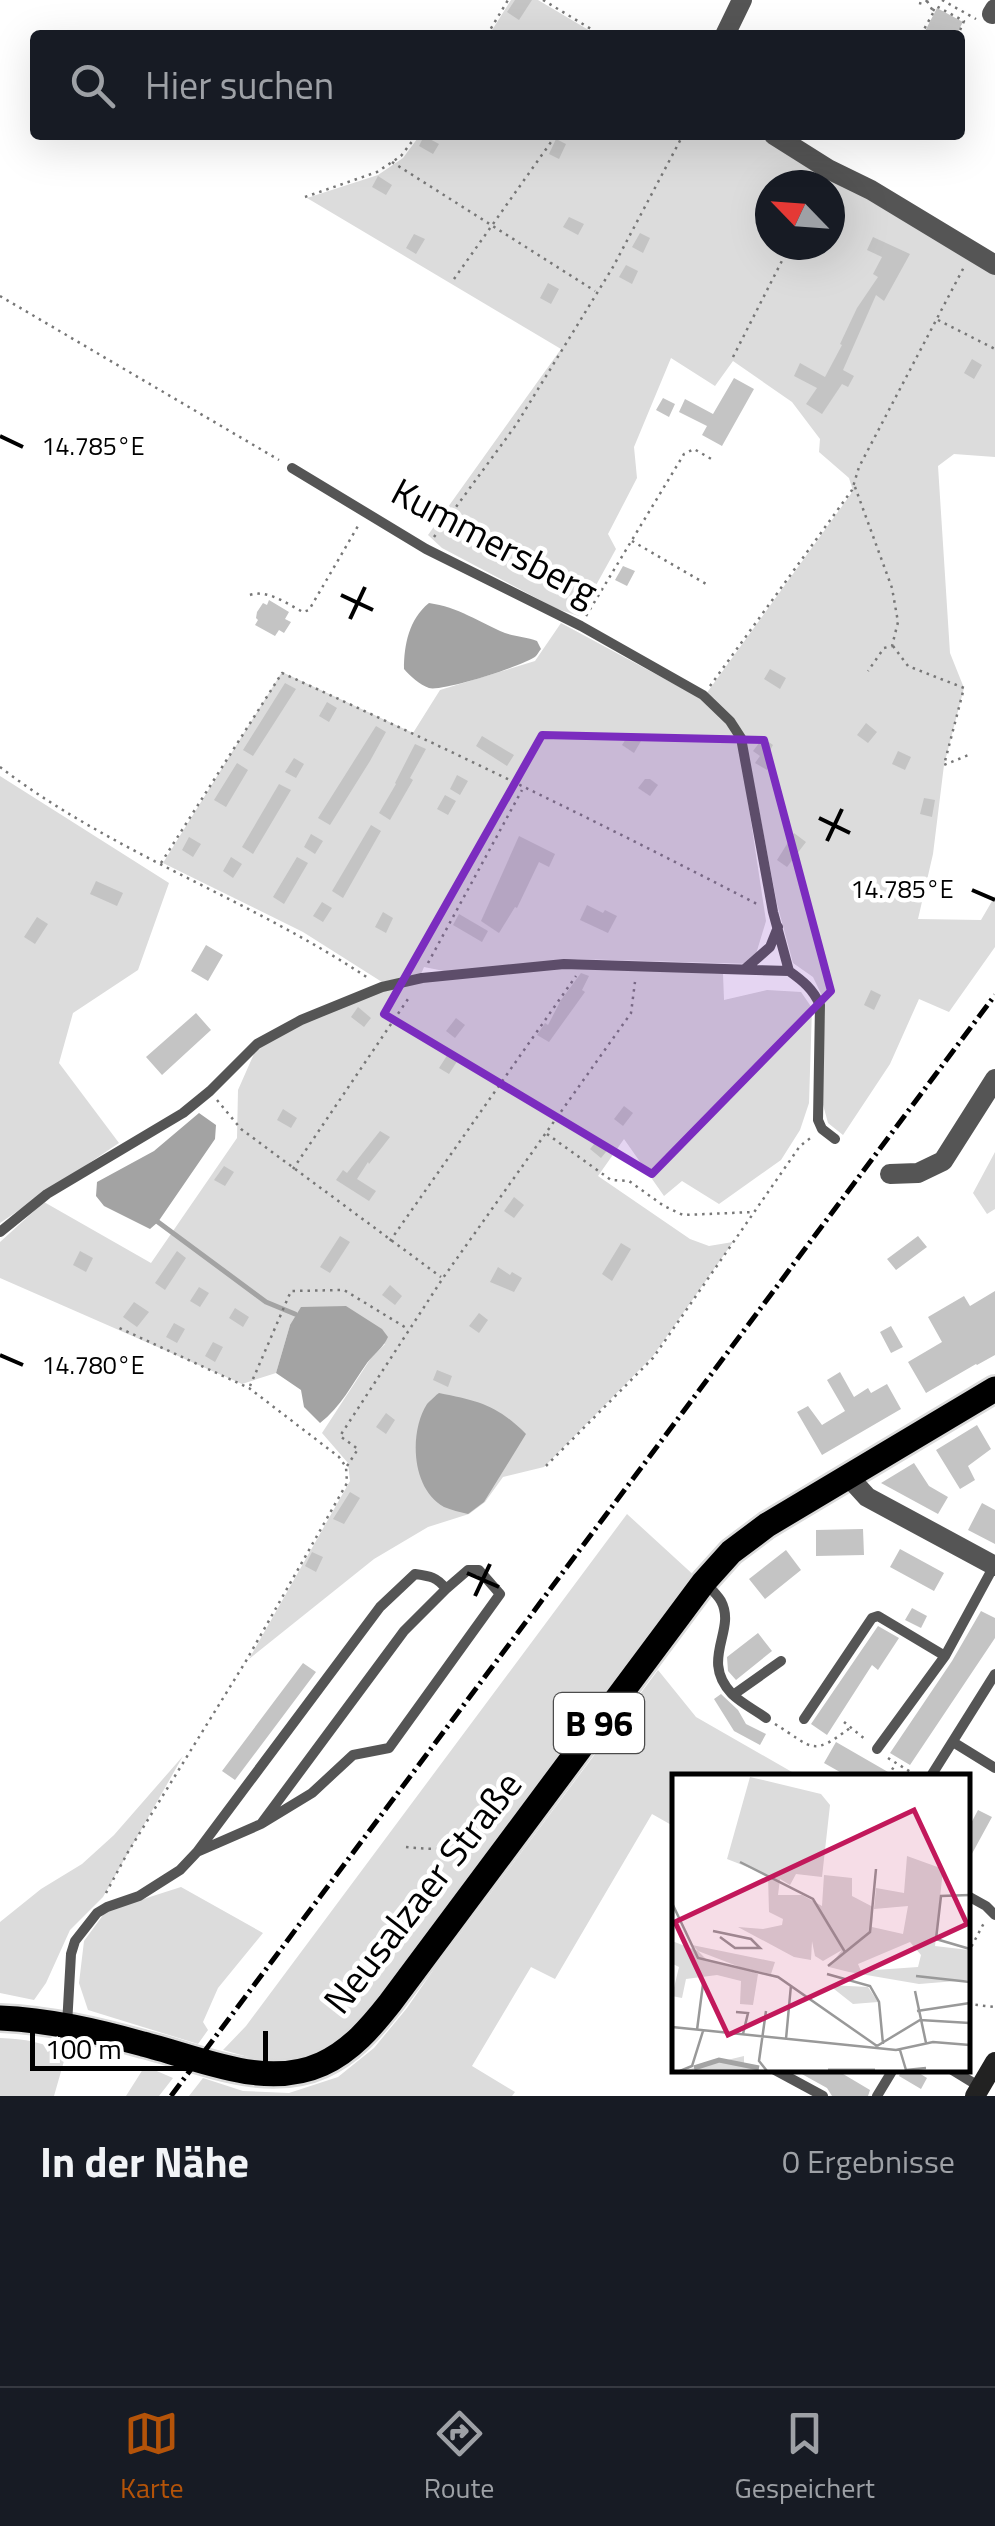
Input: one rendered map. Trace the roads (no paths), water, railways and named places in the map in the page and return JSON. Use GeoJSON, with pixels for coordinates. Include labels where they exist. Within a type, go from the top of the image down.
{"type":"FeatureCollection","features":[{"type":"Feature","properties":{"kind":"main road","name":"Neusalzaer Straße"},"geometry":{"type":"LineString","coordinates":[[0,2018],[68,2026],[260,2074],[294,2073],[340,2055],[373,2024],[704,1582],[731,1552],[847,1476],[995,1389]]}},
{"type":"Feature","properties":{"kind":"main road"},"geometry":{"type":"LineString","coordinates":[[977,2092],[995,2062]]}},
{"type":"Feature","properties":{"kind":"street"},"geometry":{"type":"LineString","coordinates":[[727,30],[742,0]]}},
{"type":"Feature","properties":{"kind":"street"},"geometry":{"type":"LineString","coordinates":[[782,140],[995,265]]}},
{"type":"Feature","properties":{"kind":"street"},"geometry":{"type":"LineString","coordinates":[[890,1174],[918,1173],[943,1160],[995,1079]]}},
{"type":"Feature","properties":{"kind":"street"},"geometry":{"type":"LineString","coordinates":[[847,1476],[867,1497],[994,1566]]}},
{"type":"Feature","properties":{"kind":"lane","name":"Kummersberg"},"geometry":{"type":"LineString","coordinates":[[292,468],[426,549],[580,626],[704,696],[730,720],[741,738],[789,971],[807,984],[820,1005],[818,1120],[822,1129],[835,1138]]}},
{"type":"Feature","properties":{"kind":"lane"},"geometry":{"type":"LineString","coordinates":[[746,968],[770,947],[778,927]]}},
{"type":"Feature","properties":{"kind":"lane"},"geometry":{"type":"LineString","coordinates":[[0,1232],[47,1194],[183,1113],[257,1044],[301,1020],[382,987],[422,978],[585,963],[789,971]]}},
{"type":"Feature","properties":{"kind":"lane"},"geometry":{"type":"LineString","coordinates":[[877,1749],[944,1656],[994,1566]]}},
{"type":"Feature","properties":{"kind":"lane"},"geometry":{"type":"LineString","coordinates":[[197,1852],[261,1824],[312,1793],[353,1754],[388,1748],[500,1594],[479,1570],[468,1570],[404,1631],[261,1824]]}},
{"type":"Feature","properties":{"kind":"lane"},"geometry":{"type":"LineString","coordinates":[[68,2026],[71,1954],[75,1941],[96,1913],[139,1896],[180,1870],[197,1852],[380,1607],[415,1574],[432,1576],[446,1589]]}},
{"type":"Feature","properties":{"kind":"lane"},"geometry":{"type":"LineString","coordinates":[[704,1582],[720,1601],[724,1613],[717,1656],[722,1680],[733,1695],[766,1718]]}},
{"type":"Feature","properties":{"kind":"lane"},"geometry":{"type":"LineString","coordinates":[[804,1719],[872,1618],[878,1616],[944,1656]]}},
{"type":"Feature","properties":{"kind":"lane"},"geometry":{"type":"LineString","coordinates":[[733,1695],[782,1661]]}},
{"type":"Feature","properties":{"kind":"lane"},"geometry":{"type":"LineString","coordinates":[[932,1774],[995,1674]]}},
{"type":"Feature","properties":{"kind":"lane"},"geometry":{"type":"LineString","coordinates":[[953,1742],[995,1768]]}},
{"type":"Feature","properties":{"kind":"lane"},"geometry":{"type":"LineString","coordinates":[[970,1897],[993,1913]]}},
{"type":"Feature","properties":{"kind":"lane"},"geometry":{"type":"LineString","coordinates":[[777,2071],[822,2096]]}},
{"type":"Feature","properties":{"kind":"lane"},"geometry":{"type":"LineString","coordinates":[[877,2096],[892,2071]]}},
{"type":"Feature","properties":{"kind":"lane"},"geometry":{"type":"LineString","coordinates":[[952,2071],[977,2092]]}},
{"type":"Feature","properties":{"kind":"waterway"},"geometry":{"type":"LineString","coordinates":[[158,1222],[266,1302],[295,1314]]}},
{"type":"Feature","properties":{"kind":"railway"},"geometry":{"type":"LineString","coordinates":[[171,2096],[995,995]]}}]}
